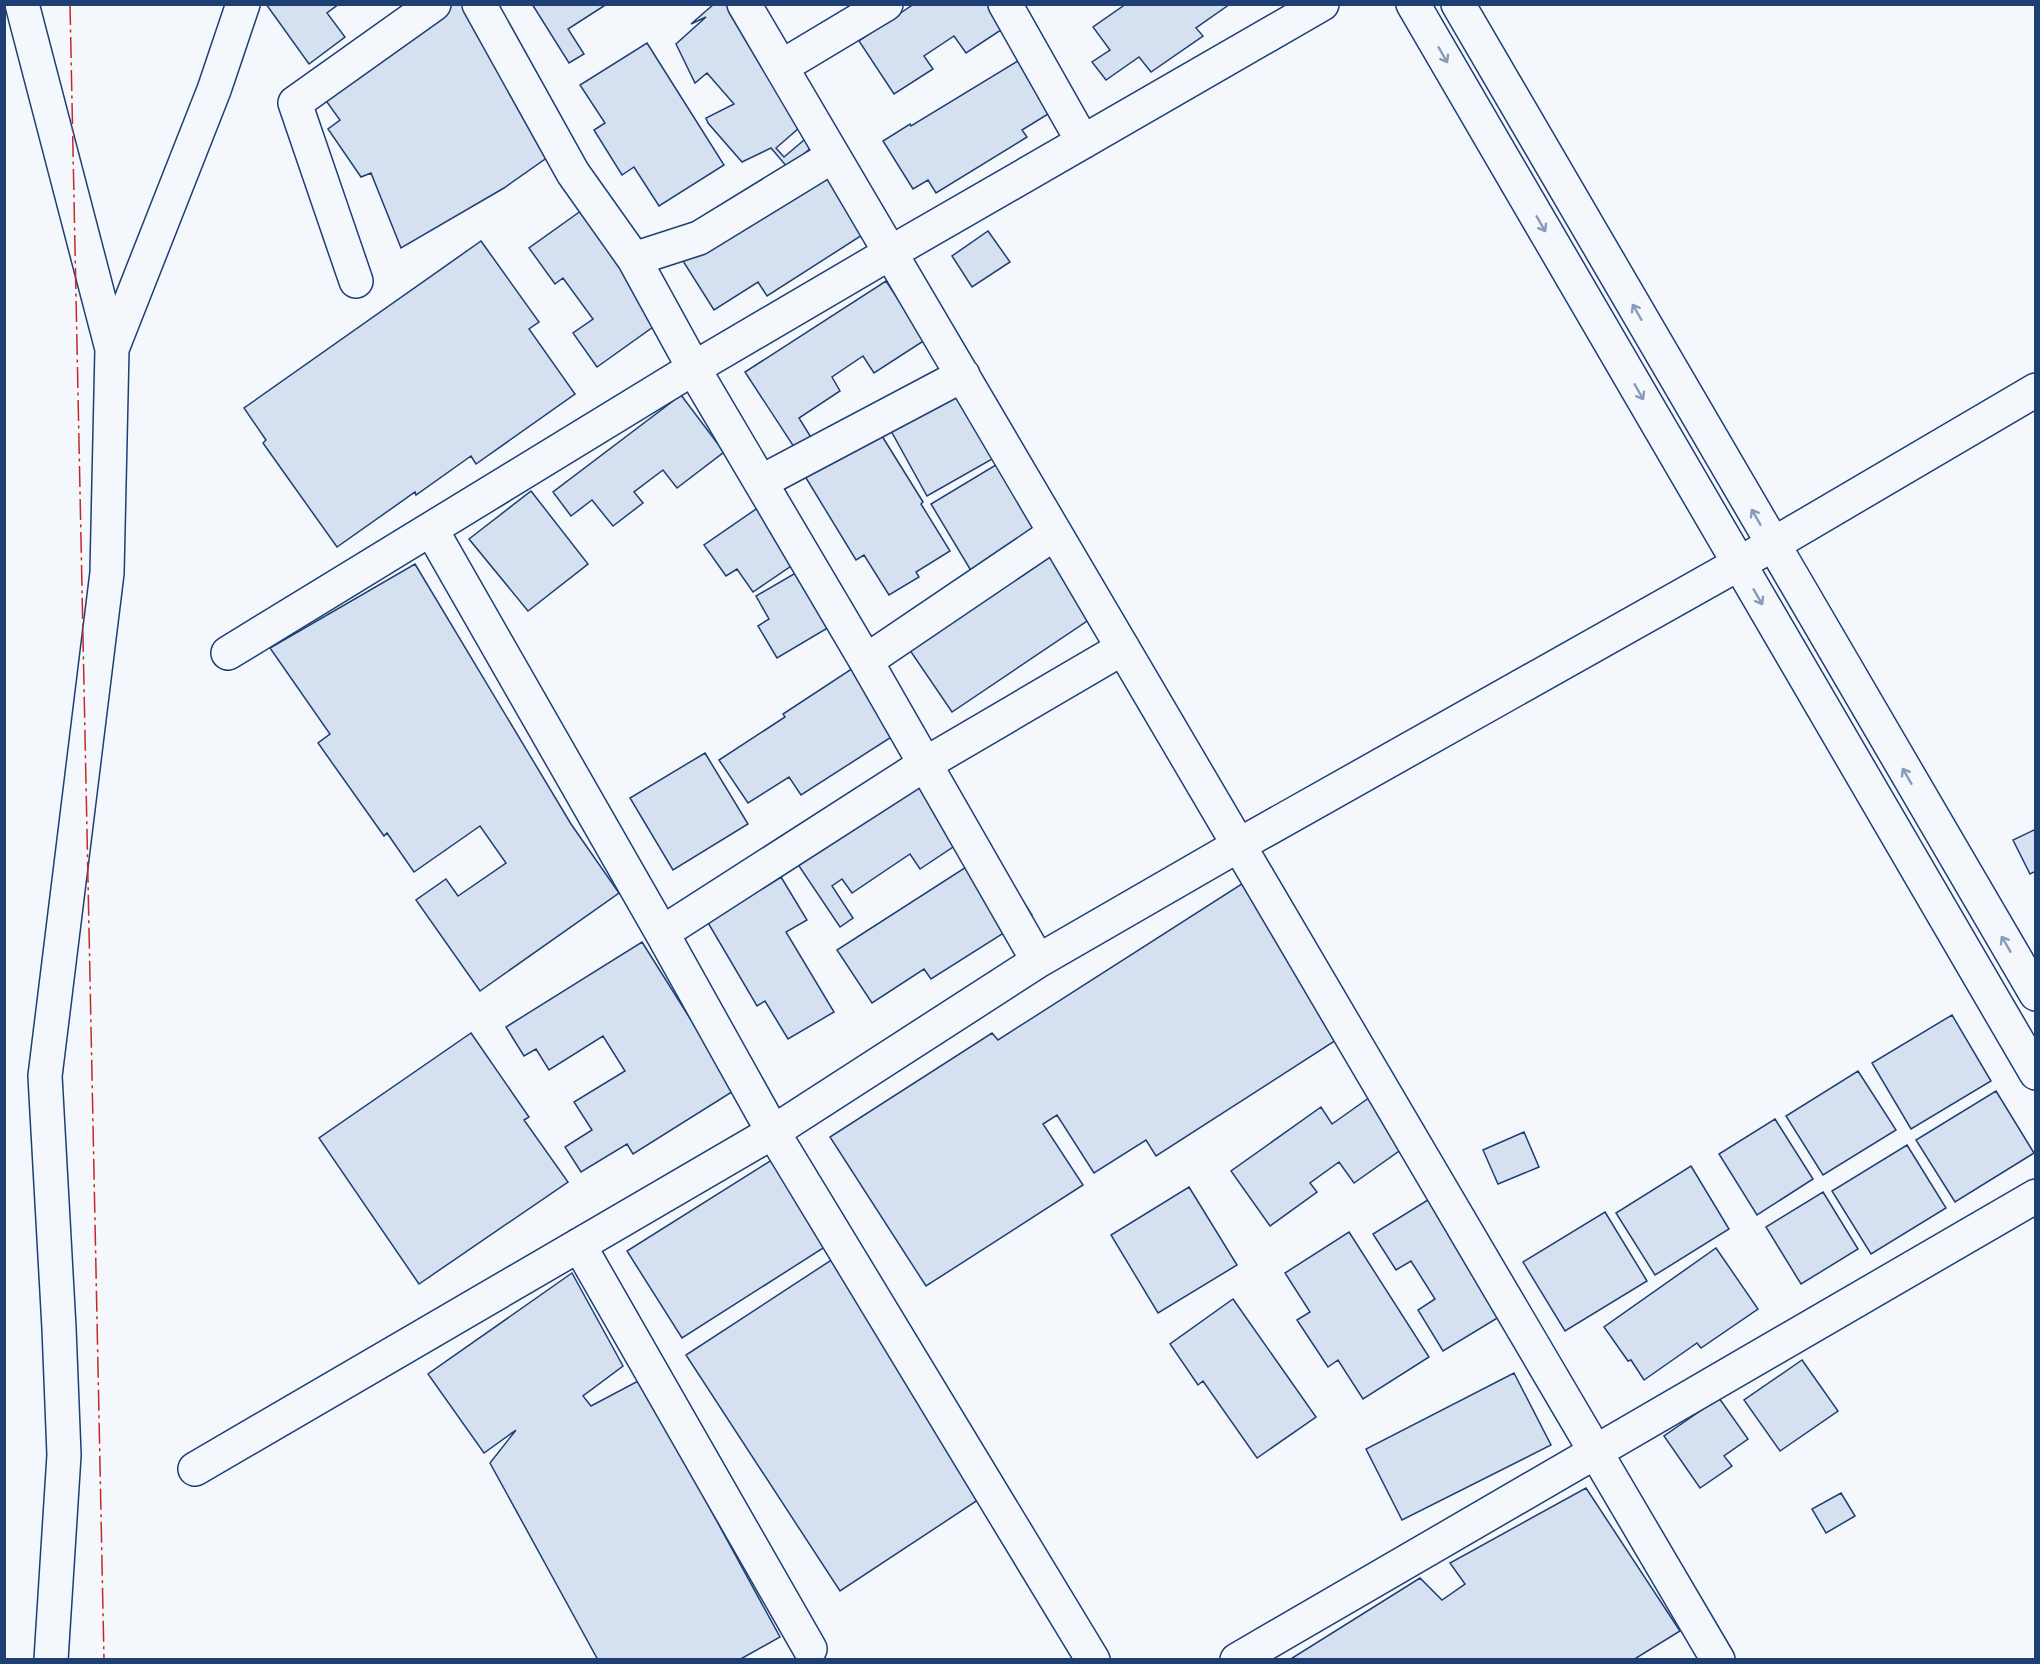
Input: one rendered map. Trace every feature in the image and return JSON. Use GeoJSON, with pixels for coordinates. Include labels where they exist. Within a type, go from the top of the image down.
{"type":"FeatureCollection","features":[{"type":"Feature","properties":{"kind":"street"},"geometry":{"type":"LineString","coordinates":[[22,4],[112,350],[107,573],[45,1076],[64,1455],[51,1659]]}},
{"type":"Feature","properties":{"kind":"street"},"geometry":{"type":"LineString","coordinates":[[112,350],[214,90],[243,4]]}},
{"type":"Feature","properties":{"kind":"street"},"geometry":{"type":"LineString","coordinates":[[356,281],[295,103],[434,4]]}},
{"type":"Feature","properties":{"kind":"street"},"geometry":{"type":"LineString","coordinates":[[479,4],[573,173],[634,259],[694,369],[866,661],[1038,962]]}},
{"type":"Feature","properties":{"kind":"street"},"geometry":{"type":"LineString","coordinates":[[744,4],[1718,1659]]}},
{"type":"Feature","properties":{"kind":"street"},"geometry":{"type":"LineString","coordinates":[[781,67],[886,4]]}},
{"type":"Feature","properties":{"kind":"street"},"geometry":{"type":"LineString","coordinates":[[1005,4],[1083,142]]}},
{"type":"Feature","properties":{"kind":"street"},"geometry":{"type":"LineString","coordinates":[[228,653],[694,369],[890,253],[1322,4]]}},
{"type":"Feature","properties":{"kind":"street"},"geometry":{"type":"LineString","coordinates":[[1413,4],[2036,1073]]}},
{"type":"Feature","properties":{"kind":"street"},"geometry":{"type":"LineString","coordinates":[[1458,4],[2036,994]]}},
{"type":"Feature","properties":{"kind":"street"},"geometry":{"type":"LineString","coordinates":[[634,259],[699,238],[833,156]]}},
{"type":"Feature","properties":{"kind":"street"},"geometry":{"type":"LineString","coordinates":[[761,482],[963,375]]}},
{"type":"Feature","properties":{"kind":"street"},"geometry":{"type":"LineString","coordinates":[[195,1469],[773,1132],[1038,962],[1239,845],[1772,545],[2036,390]]}},
{"type":"Feature","properties":{"kind":"street"},"geometry":{"type":"LineString","coordinates":[[431,529],[773,1132],[1094,1659]]}},
{"type":"Feature","properties":{"kind":"street"},"geometry":{"type":"LineString","coordinates":[[866,661],[1055,533]]}},
{"type":"Feature","properties":{"kind":"street"},"geometry":{"type":"LineString","coordinates":[[662,933],[925,764],[1123,648]]}},
{"type":"Feature","properties":{"kind":"street"},"geometry":{"type":"LineString","coordinates":[[1237,1659],[2036,1196]]}},
{"type":"Feature","properties":{"kind":"street"},"geometry":{"type":"LineString","coordinates":[[579,1245],[810,1649]]}},
{"type":"Feature","properties":{"kind":"building"},"geometry":{"type":"Polygon","coordinates":[[[266,4],[339,4],[327,13],[345,37],[309,64],[266,4]]]}},
{"type":"Feature","properties":{"kind":"building"},"geometry":{"type":"Polygon","coordinates":[[[438,4],[475,4],[548,157],[504,188],[401,248],[371,173],[361,177],[328,129],[340,120],[319,91],[438,4]]]}},
{"type":"Feature","properties":{"kind":"building"},"geometry":{"type":"Polygon","coordinates":[[[532,4],[607,4],[568,29],[584,54],[569,63],[532,4]]]}},
{"type":"Feature","properties":{"kind":"building"},"geometry":{"type":"Polygon","coordinates":[[[714,4],[747,4],[807,121],[776,148],[784,157],[810,135],[814,145],[788,168],[771,148],[742,162],[708,123],[706,118],[734,104],[707,73],[695,83],[676,44],[706,17],[691,24],[714,4]]]}},
{"type":"Feature","properties":{"kind":"building"},"geometry":{"type":"Polygon","coordinates":[[[914,4],[989,4],[1004,28],[966,53],[954,36],[924,56],[933,69],[894,94],[859,41],[914,4]]]}},
{"type":"Feature","properties":{"kind":"building"},"geometry":{"type":"Polygon","coordinates":[[[1126,4],[1230,4],[1196,28],[1203,36],[1151,72],[1139,57],[1106,80],[1092,62],[1110,50],[1093,27],[1126,4]]]}},
{"type":"Feature","properties":{"kind":"building"},"geometry":{"type":"Polygon","coordinates":[[[647,43],[724,165],[659,206],[634,167],[622,175],[594,130],[605,123],[580,85],[647,43]]]}},
{"type":"Feature","properties":{"kind":"building"},"geometry":{"type":"Polygon","coordinates":[[[1021,59],[1053,111],[1022,130],[1027,137],[936,193],[928,180],[913,189],[883,141],[1021,59]]]}},
{"type":"Feature","properties":{"kind":"building"},"geometry":{"type":"Polygon","coordinates":[[[826,161],[870,230],[767,296],[758,282],[714,310],[678,253],[826,161]]]}},
{"type":"Feature","properties":{"kind":"building"},"geometry":{"type":"Polygon","coordinates":[[[585,208],[667,317],[597,367],[573,333],[593,319],[563,278],[555,284],[529,248],[585,208]]]}},
{"type":"Feature","properties":{"kind":"building"},"geometry":{"type":"Polygon","coordinates":[[[988,231],[1010,262],[972,287],[952,256],[988,231]]]}},
{"type":"Feature","properties":{"kind":"building"},"geometry":{"type":"Polygon","coordinates":[[[481,241],[539,322],[529,329],[575,394],[476,464],[471,456],[337,547],[263,443],[266,440],[244,408],[481,241]]]}},
{"type":"Feature","properties":{"kind":"building"},"geometry":{"type":"Polygon","coordinates":[[[886,281],[925,340],[874,373],[863,356],[832,377],[840,391],[799,418],[812,439],[796,450],[745,372],[886,281]]]}},
{"type":"Feature","properties":{"kind":"building"},"geometry":{"type":"Polygon","coordinates":[[[959,379],[1001,454],[927,496],[885,420],[959,379]]]}},
{"type":"Feature","properties":{"kind":"building"},"geometry":{"type":"Polygon","coordinates":[[[681,395],[724,452],[677,488],[663,470],[634,492],[643,503],[613,526],[592,500],[571,516],[553,492],[681,395]]]}},
{"type":"Feature","properties":{"kind":"building"},"geometry":{"type":"Polygon","coordinates":[[[877,428],[950,551],[916,572],[919,577],[889,595],[864,555],[856,560],[803,473],[877,428]]]}},
{"type":"Feature","properties":{"kind":"building"},"geometry":{"type":"Polygon","coordinates":[[[1004,460],[1049,534],[976,579],[931,504],[1004,460]]]}},
{"type":"Feature","properties":{"kind":"building"},"geometry":{"type":"Polygon","coordinates":[[[531,491],[588,564],[528,611],[469,539],[531,491]]]}},
{"type":"Feature","properties":{"kind":"building"},"geometry":{"type":"Polygon","coordinates":[[[759,507],[797,562],[753,592],[737,569],[726,576],[704,545],[759,507]]]}},
{"type":"Feature","properties":{"kind":"building"},"geometry":{"type":"Polygon","coordinates":[[[1050,541],[1099,613],[952,712],[907,646],[1050,541]]]}},
{"type":"Feature","properties":{"kind":"building"},"geometry":{"type":"Polygon","coordinates":[[[415,564],[571,824],[619,893],[480,991],[416,900],[446,879],[458,896],[506,863],[480,826],[414,872],[387,833],[384,836],[318,743],[330,734],[270,648],[415,564]]]}},
{"type":"Feature","properties":{"kind":"building"},"geometry":{"type":"Polygon","coordinates":[[[799,571],[831,626],[777,658],[758,626],[769,619],[756,596],[799,571]]]}},
{"type":"Feature","properties":{"kind":"building"},"geometry":{"type":"Polygon","coordinates":[[[853,668],[896,734],[801,795],[789,777],[748,803],[719,760],[785,717],[783,714],[853,668]]]}},
{"type":"Feature","properties":{"kind":"building"},"geometry":{"type":"Polygon","coordinates":[[[705,753],[748,824],[673,870],[630,798],[705,753]]]}},
{"type":"Feature","properties":{"kind":"building"},"geometry":{"type":"Polygon","coordinates":[[[931,769],[974,833],[920,869],[910,854],[852,893],[842,879],[832,886],[853,918],[840,927],[795,860],[931,769]]]}},
{"type":"Feature","properties":{"kind":"building"},"geometry":{"type":"Polygon","coordinates":[[[2036,829],[2036,871],[2030,874],[2013,840],[2036,829]]]}},
{"type":"Feature","properties":{"kind":"building"},"geometry":{"type":"Polygon","coordinates":[[[991,851],[1032,915],[931,979],[924,969],[872,1003],[837,950],[991,851]]]}},
{"type":"Feature","properties":{"kind":"building"},"geometry":{"type":"Polygon","coordinates":[[[1262,871],[1361,1024],[1156,1156],[1146,1140],[1094,1173],[1057,1115],[1043,1124],[1083,1185],[926,1286],[830,1137],[992,1033],[998,1040],[1262,871]]]}},
{"type":"Feature","properties":{"kind":"building"},"geometry":{"type":"Polygon","coordinates":[[[781,877],[807,920],[786,932],[834,1012],[788,1039],[765,1001],[757,1006],[707,921],[781,877]]]}},
{"type":"Feature","properties":{"kind":"building"},"geometry":{"type":"Polygon","coordinates":[[[642,942],[735,1090],[633,1154],[627,1144],[581,1172],[565,1147],[592,1130],[574,1102],[625,1071],[603,1036],[549,1070],[536,1049],[524,1056],[506,1027],[642,942]]]}},
{"type":"Feature","properties":{"kind":"building"},"geometry":{"type":"Polygon","coordinates":[[[1952,1015],[1991,1081],[1911,1129],[1872,1063],[1952,1015]]]}},
{"type":"Feature","properties":{"kind":"building"},"geometry":{"type":"Polygon","coordinates":[[[471,1033],[529,1117],[524,1120],[568,1182],[419,1284],[319,1138],[471,1033]]]}},
{"type":"Feature","properties":{"kind":"building"},"geometry":{"type":"Polygon","coordinates":[[[1858,1071],[1896,1130],[1823,1175],[1786,1116],[1858,1071]]]}},
{"type":"Feature","properties":{"kind":"building"},"geometry":{"type":"Polygon","coordinates":[[[1996,1091],[2034,1153],[1955,1202],[1916,1140],[1996,1091]]]}},
{"type":"Feature","properties":{"kind":"building"},"geometry":{"type":"Polygon","coordinates":[[[1373,1095],[1409,1144],[1354,1183],[1339,1162],[1310,1183],[1317,1192],[1270,1226],[1231,1171],[1321,1107],[1332,1124],[1373,1095]]]}},
{"type":"Feature","properties":{"kind":"building"},"geometry":{"type":"Polygon","coordinates":[[[1775,1119],[1813,1179],[1757,1215],[1719,1154],[1775,1119]]]}},
{"type":"Feature","properties":{"kind":"building"},"geometry":{"type":"Polygon","coordinates":[[[1524,1132],[1539,1167],[1498,1184],[1483,1150],[1524,1132]]]}},
{"type":"Feature","properties":{"kind":"building"},"geometry":{"type":"Polygon","coordinates":[[[1907,1145],[1946,1208],[1871,1254],[1832,1191],[1907,1145]]]}},
{"type":"Feature","properties":{"kind":"building"},"geometry":{"type":"Polygon","coordinates":[[[775,1158],[831,1243],[682,1338],[627,1251],[775,1158]]]}},
{"type":"Feature","properties":{"kind":"building"},"geometry":{"type":"Polygon","coordinates":[[[1691,1166],[1729,1229],[1655,1275],[1616,1213],[1691,1166]]]}},
{"type":"Feature","properties":{"kind":"building"},"geometry":{"type":"Polygon","coordinates":[[[1189,1187],[1237,1265],[1158,1313],[1111,1235],[1189,1187]]]}},
{"type":"Feature","properties":{"kind":"building"},"geometry":{"type":"Polygon","coordinates":[[[1823,1192],[1858,1249],[1801,1284],[1766,1227],[1823,1192]]]}},
{"type":"Feature","properties":{"kind":"building"},"geometry":{"type":"Polygon","coordinates":[[[1431,1198],[1504,1314],[1443,1351],[1418,1310],[1435,1299],[1411,1261],[1396,1270],[1373,1234],[1431,1198]]]}},
{"type":"Feature","properties":{"kind":"building"},"geometry":{"type":"Polygon","coordinates":[[[1605,1212],[1647,1281],[1565,1331],[1523,1262],[1605,1212]]]}},
{"type":"Feature","properties":{"kind":"building"},"geometry":{"type":"Polygon","coordinates":[[[1349,1232],[1429,1357],[1363,1399],[1338,1360],[1328,1367],[1297,1320],[1310,1312],[1285,1273],[1349,1232]]]}},
{"type":"Feature","properties":{"kind":"building"},"geometry":{"type":"Polygon","coordinates":[[[1716,1248],[1758,1309],[1701,1348],[1697,1343],[1644,1380],[1604,1327],[1716,1248]]]}},
{"type":"Feature","properties":{"kind":"building"},"geometry":{"type":"Polygon","coordinates":[[[836,1257],[990,1492],[840,1591],[686,1355],[836,1257]]]}},
{"type":"Feature","properties":{"kind":"building"},"geometry":{"type":"Polygon","coordinates":[[[572,1273],[623,1366],[583,1396],[591,1406],[640,1380],[780,1637],[739,1660],[598,1660],[490,1463],[516,1430],[484,1453],[428,1374],[572,1273]]]}},
{"type":"Feature","properties":{"kind":"building"},"geometry":{"type":"Polygon","coordinates":[[[1233,1299],[1316,1417],[1257,1458],[1203,1381],[1198,1385],[1170,1344],[1233,1299]]]}},
{"type":"Feature","properties":{"kind":"building"},"geometry":{"type":"Polygon","coordinates":[[[1802,1360],[1838,1411],[1780,1451],[1744,1400],[1802,1360]]]}},
{"type":"Feature","properties":{"kind":"building"},"geometry":{"type":"Polygon","coordinates":[[[1514,1373],[1551,1445],[1402,1520],[1366,1449],[1514,1373]]]}},
{"type":"Feature","properties":{"kind":"building"},"geometry":{"type":"Polygon","coordinates":[[[1719,1398],[1748,1439],[1724,1456],[1732,1466],[1700,1488],[1664,1436],[1719,1398]]]}},
{"type":"Feature","properties":{"kind":"building"},"geometry":{"type":"Polygon","coordinates":[[[1586,1488],[1680,1631],[1633,1660],[1289,1660],[1420,1578],[1442,1600],[1465,1584],[1450,1563],[1586,1488]]]}},
{"type":"Feature","properties":{"kind":"building"},"geometry":{"type":"Polygon","coordinates":[[[1841,1493],[1855,1516],[1826,1533],[1812,1509],[1841,1493]]]}},
{"type":"Feature","properties":{"kind":"power"},"geometry":{"type":"LineString","coordinates":[[70,4],[104,1660]]}}]}
